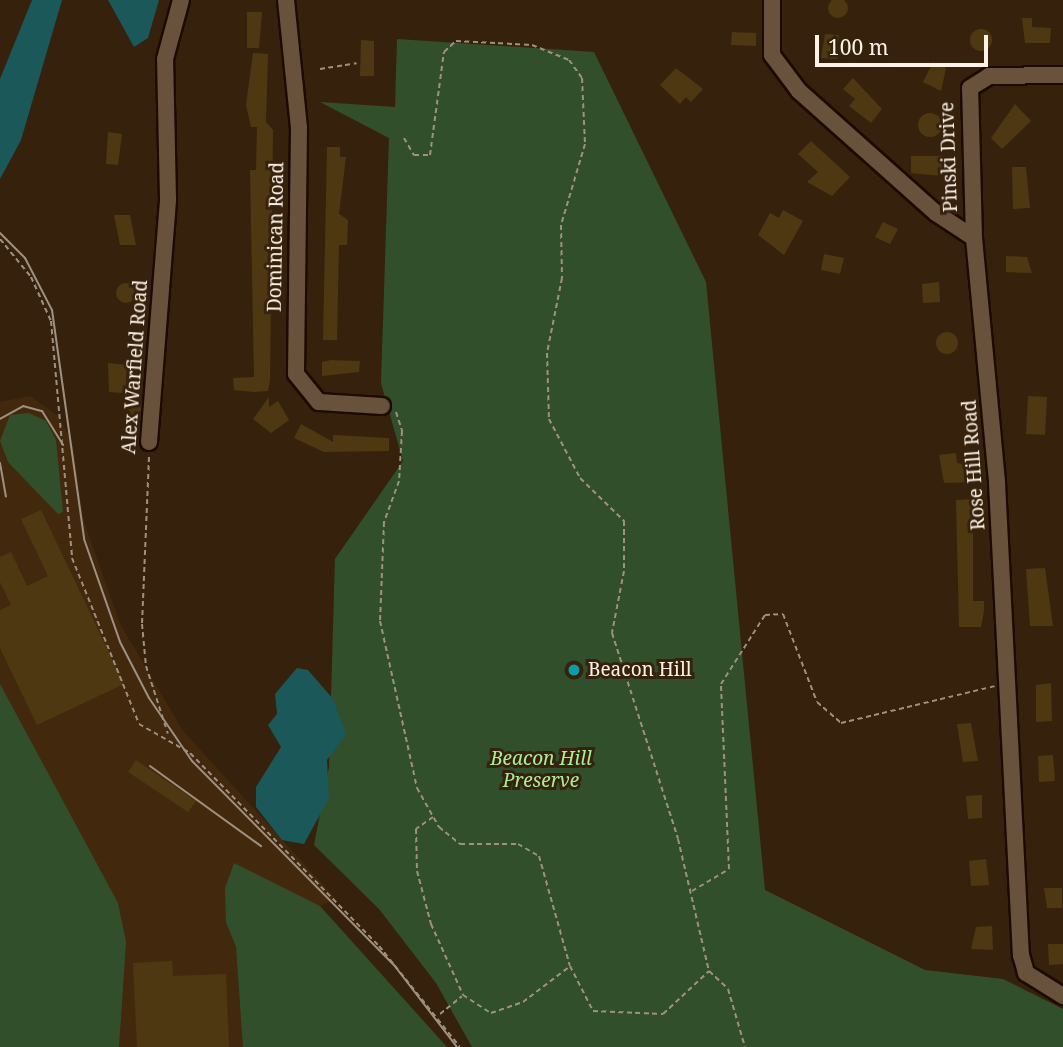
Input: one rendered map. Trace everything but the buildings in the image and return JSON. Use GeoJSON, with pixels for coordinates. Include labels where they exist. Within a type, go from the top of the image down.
{"type":"FeatureCollection","features":[{"type":"Feature","properties":{"kind":"street","name":"Alex Warfield Road"},"geometry":{"type":"LineString","coordinates":[[149,442],[169,200],[165,59],[181,0]]}},
{"type":"Feature","properties":{"kind":"street","name":"Dominican Road"},"geometry":{"type":"LineString","coordinates":[[286,0],[299,128],[296,374],[319,402],[382,406]]}},
{"type":"Feature","properties":{"kind":"street"},"geometry":{"type":"LineString","coordinates":[[772,0],[772,55],[799,91],[936,213],[974,238]]}},
{"type":"Feature","properties":{"kind":"street","name":"Pinski Drive"},"geometry":{"type":"LineString","coordinates":[[974,238],[970,88],[989,76],[1063,75]]}},
{"type":"Feature","properties":{"kind":"street","name":"Rose Hill Road"},"geometry":{"type":"LineString","coordinates":[[974,238],[987,339],[1010,684],[1022,966],[1063,996]]}},
{"type":"Feature","properties":{"kind":"path"},"geometry":{"type":"LineString","coordinates":[[404,138],[414,155],[430,155],[444,52],[456,41],[532,45],[569,60],[582,78],[585,144],[561,225],[562,278],[547,353],[549,419],[580,478],[624,521],[624,571],[612,633],[691,891],[709,971],[728,989],[745,1047]]}},
{"type":"Feature","properties":{"kind":"path"},"geometry":{"type":"LineString","coordinates":[[320,69],[356,63]]}},
{"type":"Feature","properties":{"kind":"path"},"geometry":{"type":"LineString","coordinates":[[0,239],[31,277],[55,338],[72,558],[139,724],[168,736],[379,946],[438,1015],[460,1047]]}},
{"type":"Feature","properties":{"kind":"path"},"geometry":{"type":"LineString","coordinates":[[382,406],[402,418],[402,431],[399,481],[384,522],[380,621],[417,788],[451,841],[518,844],[539,856],[570,966],[593,1011],[639,1017],[671,1010],[709,971]]}},
{"type":"Feature","properties":{"kind":"path","name":"Alex Warfield Road"},"geometry":{"type":"LineString","coordinates":[[149,442],[141,610],[146,667],[168,736]]}},
{"type":"Feature","properties":{"kind":"path"},"geometry":{"type":"LineString","coordinates":[[691,891],[729,869],[731,856],[721,684],[765,615],[783,614],[817,702],[841,723],[869,722],[939,695],[1010,684]]}},
{"type":"Feature","properties":{"kind":"path"},"geometry":{"type":"LineString","coordinates":[[434,816],[416,829],[417,871],[431,924],[463,995],[491,1013],[523,1002],[536,986],[570,966]]}},
{"type":"Feature","properties":{"kind":"path"},"geometry":{"type":"LineString","coordinates":[[438,1015],[463,995]]}},
{"type":"Feature","properties":{"kind":"shaded area"},"geometry":{"type":"Polygon","coordinates":[[[30,396],[57,415],[72,441],[84,522],[120,624],[183,731],[336,899],[320,906],[255,875],[314,1047],[110,1047],[0,686],[0,402],[30,396]]]}},
{"type":"Feature","properties":{"kind":"green space","name":"Beacon Hill Preserve"},"geometry":{"type":"Polygon","coordinates":[[[397,39],[594,52],[706,282],[765,890],[925,970],[1003,979],[1063,1009],[1063,1047],[472,1047],[436,983],[379,909],[314,845],[329,767],[335,559],[403,461],[381,383],[389,138],[320,102],[395,107],[397,39]]]}},
{"type":"Feature","properties":{"kind":"green space"},"geometry":{"type":"Polygon","coordinates":[[[29,413],[46,421],[56,440],[63,512],[58,514],[8,462],[0,441],[10,415],[29,413]]]}},
{"type":"Feature","properties":{"kind":"green space"},"geometry":{"type":"Polygon","coordinates":[[[0,684],[118,903],[126,942],[119,1047],[0,1047],[0,684]]]}},
{"type":"Feature","properties":{"kind":"green space"},"geometry":{"type":"Polygon","coordinates":[[[234,863],[320,906],[447,1047],[243,1047],[236,947],[226,922],[225,888],[234,863]]]}},
{"type":"Feature","properties":{"kind":"water"},"geometry":{"type":"Polygon","coordinates":[[[32,0],[62,0],[21,140],[0,179],[0,79],[32,0]]]}},
{"type":"Feature","properties":{"kind":"water"},"geometry":{"type":"Polygon","coordinates":[[[108,0],[159,0],[148,38],[134,47],[108,0]]]}},
{"type":"Feature","properties":{"kind":"water"},"geometry":{"type":"Polygon","coordinates":[[[297,668],[308,670],[333,699],[346,734],[327,760],[329,798],[304,844],[282,840],[256,807],[256,787],[281,747],[268,725],[277,714],[275,694],[297,668]]]}},
{"type":"Feature","properties":{"kind":"tram line"},"geometry":{"type":"LineString","coordinates":[[0,233],[25,258],[52,310],[84,539],[120,642],[149,698],[192,761],[394,965],[457,1047]]}},
{"type":"Feature","properties":{"kind":"tram line"},"geometry":{"type":"LineString","coordinates":[[0,419],[23,406],[42,411],[63,445]]}},
{"type":"Feature","properties":{"kind":"tram line"},"geometry":{"type":"LineString","coordinates":[[0,463],[6,496]]}},
{"type":"Feature","properties":{"kind":"tram line"},"geometry":{"type":"LineString","coordinates":[[150,766],[261,846]]}},
{"type":"Feature","properties":{"kind":"place","name":"Beacon Hill"},"geometry":{"type":"Point","coordinates":[574,670]}}]}
